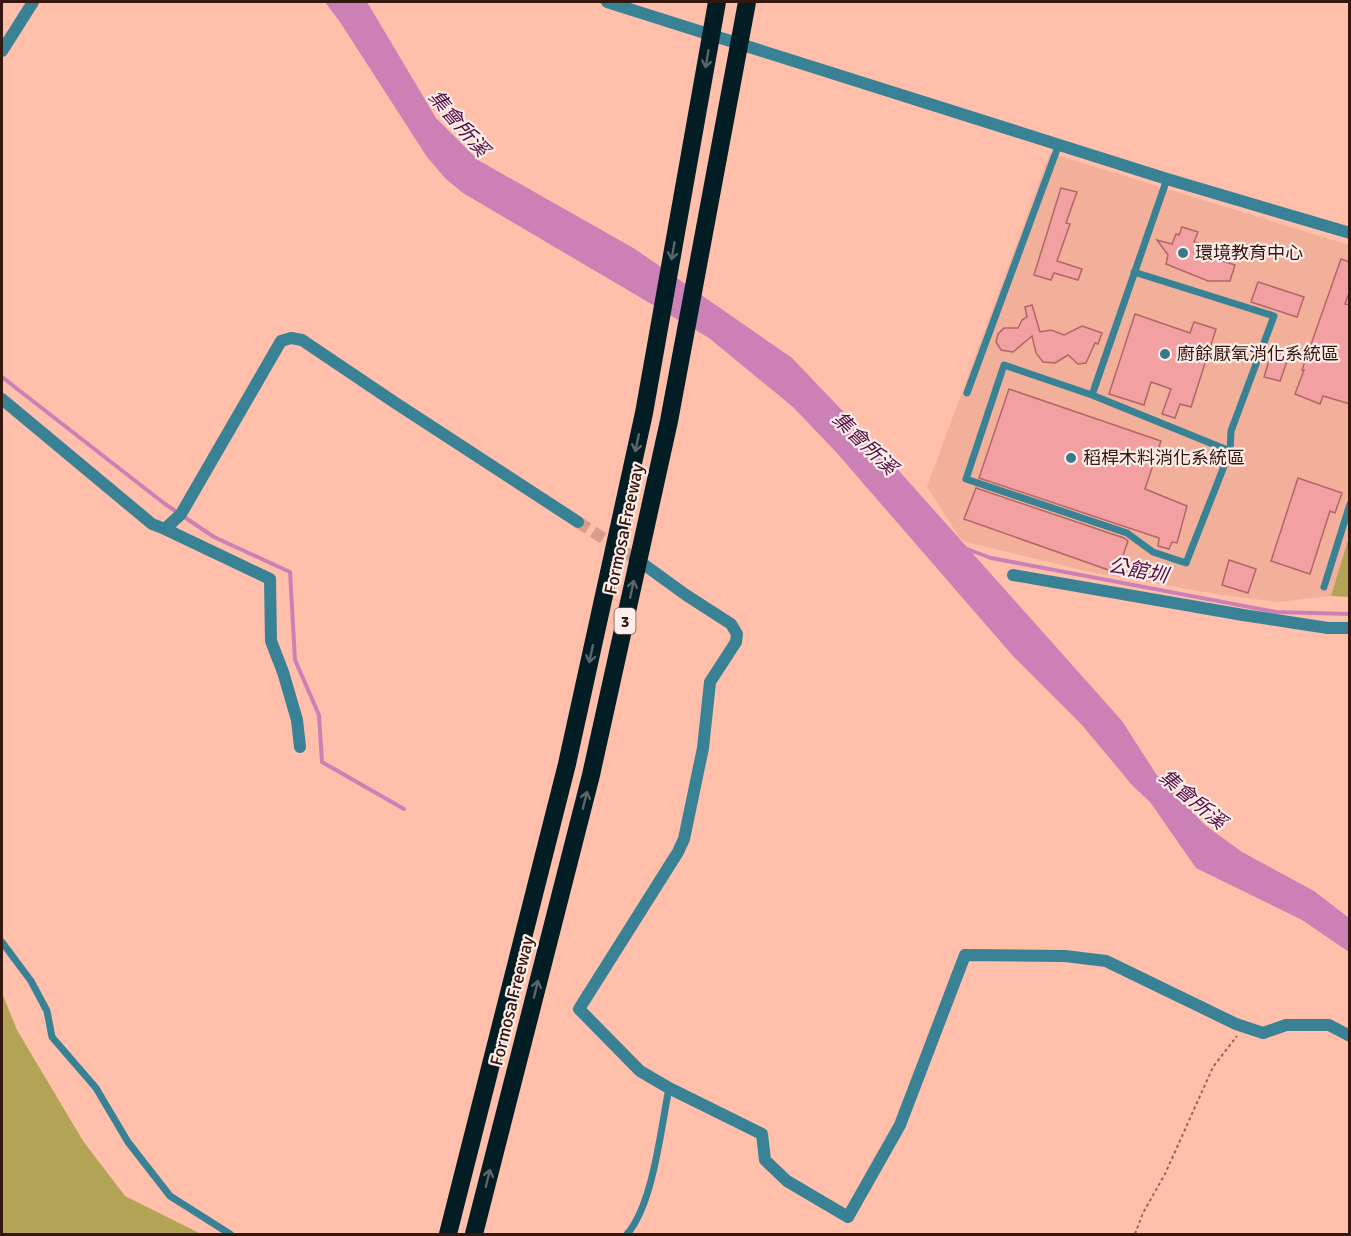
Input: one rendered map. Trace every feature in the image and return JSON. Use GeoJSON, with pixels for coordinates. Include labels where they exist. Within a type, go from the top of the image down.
{"type":"FeatureCollection","features":[{"type":"Feature","properties":{"kind":"highway","name":"Formosa Freeway"},"geometry":{"type":"LineString","coordinates":[[448,1234],[567,764],[644,413],[717,2]]}},
{"type":"Feature","properties":{"kind":"highway","name":"Formosa Freeway"},"geometry":{"type":"LineString","coordinates":[[474,1234],[594,763],[669,421],[747,2]]}},
{"type":"Feature","properties":{"kind":"street"},"geometry":{"type":"LineString","coordinates":[[2,51],[33,2]]}},
{"type":"Feature","properties":{"kind":"street"},"geometry":{"type":"LineString","coordinates":[[607,2],[1167,179],[1350,233]]}},
{"type":"Feature","properties":{"kind":"street"},"geometry":{"type":"LineString","coordinates":[[165,529],[181,514],[281,340],[291,338],[302,340],[578,522]]}},
{"type":"Feature","properties":{"kind":"street"},"geometry":{"type":"LineString","coordinates":[[2,399],[152,524],[270,579],[271,640],[284,672],[294,710],[300,747]]}},
{"type":"Feature","properties":{"kind":"street"},"geometry":{"type":"LineString","coordinates":[[634,558],[731,624],[737,634],[736,642],[710,681],[703,748],[684,839],[579,1009],[640,1071],[762,1134],[765,1160],[786,1181],[848,1217],[900,1125],[965,955],[1065,956],[1106,961],[1244,1027],[1263,1033],[1286,1025],[1329,1025],[1350,1036]]}},
{"type":"Feature","properties":{"kind":"street"},"geometry":{"type":"LineString","coordinates":[[1014,575],[1243,615],[1328,628],[1350,628]]}},
{"type":"Feature","properties":{"kind":"lane"},"geometry":{"type":"LineString","coordinates":[[967,393],[1059,144]]}},
{"type":"Feature","properties":{"kind":"lane"},"geometry":{"type":"LineString","coordinates":[[1092,395],[1167,179]]}},
{"type":"Feature","properties":{"kind":"lane"},"geometry":{"type":"LineString","coordinates":[[1134,272],[1274,316],[1231,430],[1230,451],[1186,563],[1152,552],[1127,533],[966,479],[1004,365],[1092,395],[1230,451]]}},
{"type":"Feature","properties":{"kind":"lane"},"geometry":{"type":"LineString","coordinates":[[1324,587],[1350,504]]}},
{"type":"Feature","properties":{"kind":"lane"},"geometry":{"type":"LineString","coordinates":[[2,942],[31,981],[47,1011],[52,1037],[96,1088],[128,1142],[170,1196],[231,1234]]}},
{"type":"Feature","properties":{"kind":"lane"},"geometry":{"type":"LineString","coordinates":[[627,1234],[648,1195],[669,1088]]}},
{"type":"Feature","properties":{"kind":"path"},"geometry":{"type":"LineString","coordinates":[[1135,1234],[1213,1067],[1244,1027]]}},
{"type":"Feature","properties":{"kind":"shaded area"},"geometry":{"type":"Polygon","coordinates":[[[1050,153],[1349,245],[1349,537],[1331,596],[1277,602],[1216,594],[1090,572],[962,541],[927,487],[1050,153]]]}},
{"type":"Feature","properties":{"kind":"shaded area"},"geometry":{"type":"Polygon","coordinates":[[[1349,537],[1349,597],[1331,596],[1349,537]]]}},
{"type":"Feature","properties":{"kind":"shaded area"},"geometry":{"type":"Polygon","coordinates":[[[2,993],[17,1030],[83,1141],[125,1196],[201,1234],[2,1234],[2,993]]]}},
{"type":"Feature","properties":{"kind":"water","name":"集會所溪"},"geometry":{"type":"Polygon","coordinates":[[[325,2],[367,2],[436,118],[478,160],[635,249],[792,358],[884,454],[1122,721],[1156,774],[1205,825],[1242,852],[1314,891],[1349,918],[1349,952],[1302,920],[1196,868],[1150,802],[1132,785],[1082,725],[1013,656],[836,452],[793,407],[709,338],[463,193],[446,179],[427,157],[325,2]]]}},
{"type":"Feature","properties":{"kind":"building"},"geometry":{"type":"Polygon","coordinates":[[[1061,188],[1077,192],[1066,223],[1070,224],[1057,261],[1082,269],[1078,280],[1054,273],[1051,280],[1034,275],[1061,188]]]}},
{"type":"Feature","properties":{"kind":"building","name":"環境教育中心"},"geometry":{"type":"Polygon","coordinates":[[[1182,227],[1198,232],[1194,242],[1198,243],[1194,252],[1235,265],[1230,281],[1208,281],[1166,264],[1168,255],[1157,240],[1172,244],[1182,227]]]}},
{"type":"Feature","properties":{"kind":"building"},"geometry":{"type":"Polygon","coordinates":[[[1341,259],[1350,262],[1350,290],[1345,304],[1350,305],[1350,404],[1323,396],[1320,404],[1295,394],[1341,259]]]}},
{"type":"Feature","properties":{"kind":"building"},"geometry":{"type":"Polygon","coordinates":[[[1258,282],[1304,297],[1297,317],[1251,302],[1258,282]]]}},
{"type":"Feature","properties":{"kind":"building"},"geometry":{"type":"Polygon","coordinates":[[[1032,305],[1040,332],[1051,330],[1064,335],[1082,326],[1102,333],[1086,363],[1078,364],[1068,355],[1055,363],[1043,362],[1036,353],[1032,336],[1013,352],[1001,350],[996,342],[998,334],[1004,328],[1018,328],[1022,320],[1027,317],[1025,307],[1032,305]]]}},
{"type":"Feature","properties":{"kind":"building","name":"廚餘厭氧消化系統區"},"geometry":{"type":"Polygon","coordinates":[[[1135,314],[1190,333],[1194,322],[1216,329],[1191,407],[1180,404],[1175,418],[1162,414],[1171,389],[1151,382],[1144,405],[1109,394],[1135,314]]]}},
{"type":"Feature","properties":{"kind":"building"},"geometry":{"type":"Polygon","coordinates":[[[1272,351],[1289,356],[1280,381],[1264,377],[1272,351]]]}},
{"type":"Feature","properties":{"kind":"building","name":"稻桿木料消化系統區"},"geometry":{"type":"Polygon","coordinates":[[[1009,389],[1161,441],[1145,489],[1187,506],[1177,543],[1172,542],[1169,549],[1158,546],[1159,538],[979,478],[1009,389]]]}},
{"type":"Feature","properties":{"kind":"building"},"geometry":{"type":"Polygon","coordinates":[[[1298,478],[1342,493],[1335,513],[1330,511],[1310,574],[1271,561],[1298,478]]]}},
{"type":"Feature","properties":{"kind":"building"},"geometry":{"type":"Polygon","coordinates":[[[976,488],[1124,538],[1128,541],[1117,573],[964,519],[976,488]]]}},
{"type":"Feature","properties":{"kind":"building"},"geometry":{"type":"Polygon","coordinates":[[[1229,560],[1256,569],[1248,593],[1222,585],[1229,560]]]}},
{"type":"Feature","properties":{"kind":"waterway"},"geometry":{"type":"LineString","coordinates":[[2,377],[165,504],[214,537],[290,572],[295,660],[319,715],[322,762],[404,809]]}},
{"type":"Feature","properties":{"kind":"waterway","name":"公館圳"},"geometry":{"type":"LineString","coordinates":[[967,549],[991,558],[1276,612],[1350,614]]}},
{"type":"Feature","properties":{"kind":"tunnel"},"geometry":{"type":"LineString","coordinates":[[578,522],[634,558]]}},
{"type":"Feature","properties":{"kind":"place","name":"環境教育中心"},"geometry":{"type":"Point","coordinates":[1183,253]}},
{"type":"Feature","properties":{"kind":"place","name":"廚餘厭氧消化系統區"},"geometry":{"type":"Point","coordinates":[1165,354]}},
{"type":"Feature","properties":{"kind":"place","name":"稻桿木料消化系統區"},"geometry":{"type":"Point","coordinates":[1071,458]}}]}
